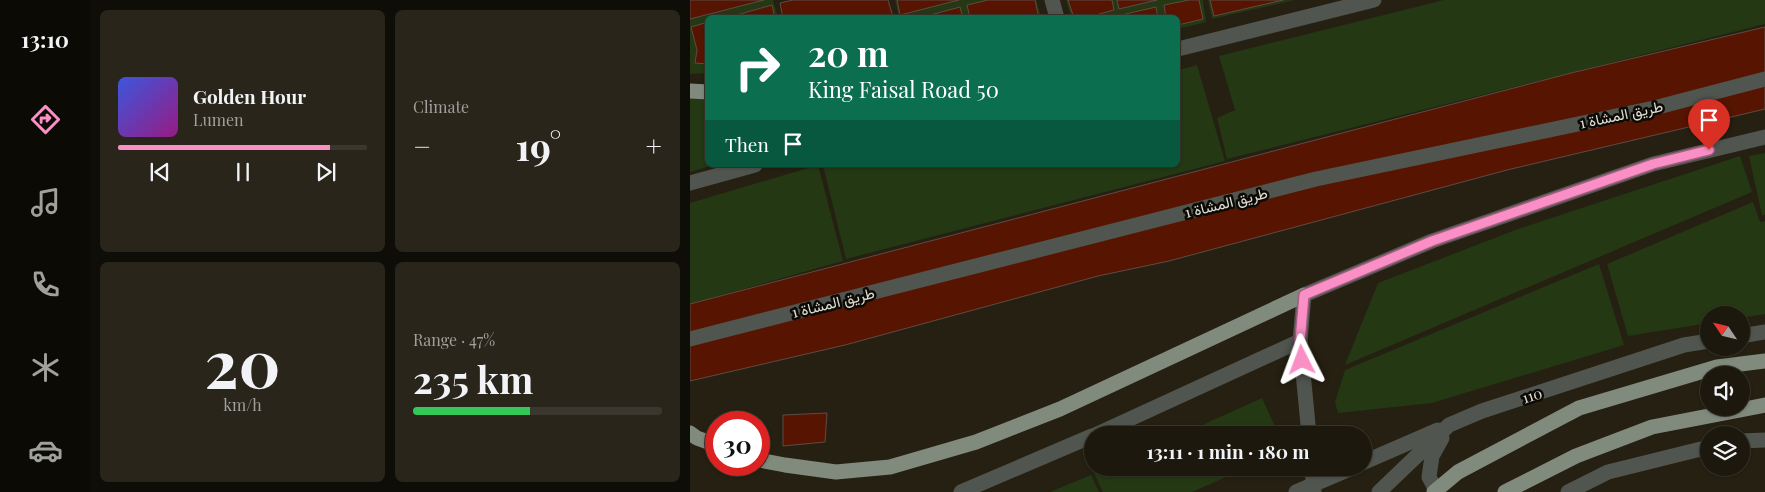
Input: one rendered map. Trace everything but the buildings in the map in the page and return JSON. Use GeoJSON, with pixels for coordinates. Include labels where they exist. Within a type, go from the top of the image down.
{"type":"FeatureCollection","features":[{"type":"Feature","properties":{"kind":"main road"},"geometry":{"type":"LineString","coordinates":[[690,91],[705,92]]}},
{"type":"Feature","properties":{"kind":"main road"},"geometry":{"type":"LineString","coordinates":[[770,462],[836,472],[890,467],[976,442],[1060,409],[1304,295]]}},
{"type":"Feature","properties":{"kind":"main road"},"geometry":{"type":"LineString","coordinates":[[1436,492],[1458,472],[1579,408],[1717,367],[1765,361]]}},
{"type":"Feature","properties":{"kind":"main road"},"geometry":{"type":"LineString","coordinates":[[1505,492],[1576,456],[1652,427],[1765,405]]}},
{"type":"Feature","properties":{"kind":"main road"},"geometry":{"type":"LineString","coordinates":[[690,433],[705,441]]}},
{"type":"Feature","properties":{"kind":"street"},"geometry":{"type":"LineString","coordinates":[[1052,0],[1056,15]]}},
{"type":"Feature","properties":{"kind":"street"},"geometry":{"type":"LineString","coordinates":[[1180,48],[1374,0]]}},
{"type":"Feature","properties":{"kind":"street","name":"طريق المشاة 1"},"geometry":{"type":"LineString","coordinates":[[690,339],[1316,179],[1654,108],[1765,79]]}},
{"type":"Feature","properties":{"kind":"street"},"geometry":{"type":"LineString","coordinates":[[1308,426],[1300,341],[1304,295],[1432,241],[1653,164],[1765,137]]}},
{"type":"Feature","properties":{"kind":"street"},"geometry":{"type":"LineString","coordinates":[[690,183],[748,167]]}},
{"type":"Feature","properties":{"kind":"street"},"geometry":{"type":"LineString","coordinates":[[1750,334],[1765,332]]}},
{"type":"Feature","properties":{"kind":"street"},"geometry":{"type":"LineString","coordinates":[[1116,426],[1300,341]]}},
{"type":"Feature","properties":{"kind":"street","name":"110"},"geometry":{"type":"LineString","coordinates":[[1379,492],[1449,425],[1482,411],[1675,348],[1700,343]]}},
{"type":"Feature","properties":{"kind":"street"},"geometry":{"type":"LineString","coordinates":[[1372,459],[1449,425]]}},
{"type":"Feature","properties":{"kind":"street"},"geometry":{"type":"LineString","coordinates":[[1436,492],[1429,477],[1432,456],[1449,425]]}},
{"type":"Feature","properties":{"kind":"street"},"geometry":{"type":"LineString","coordinates":[[961,492],[1084,440]]}},
{"type":"Feature","properties":{"kind":"street"},"geometry":{"type":"LineString","coordinates":[[1750,441],[1765,440]]}},
{"type":"Feature","properties":{"kind":"street"},"geometry":{"type":"LineString","coordinates":[[1568,492],[1608,472],[1700,449]]}},
{"type":"Feature","properties":{"kind":"street"},"geometry":{"type":"LineString","coordinates":[[1296,492],[1313,488],[1336,476]]}},
{"type":"Feature","properties":{"kind":"green space"},"geometry":{"type":"Polygon","coordinates":[[[690,0],[773,0],[777,15],[705,15],[705,73],[690,74],[690,0]]]}},
{"type":"Feature","properties":{"kind":"green space"},"geometry":{"type":"Polygon","coordinates":[[[895,0],[1036,0],[1040,15],[899,15],[895,0]]]}},
{"type":"Feature","properties":{"kind":"green space"},"geometry":{"type":"Polygon","coordinates":[[[1066,0],[1203,0],[1206,22],[1180,28],[1180,15],[1070,15],[1066,0]]]}},
{"type":"Feature","properties":{"kind":"green space"},"geometry":{"type":"Polygon","coordinates":[[[1208,0],[1295,0],[1212,19],[1208,0]]]}},
{"type":"Feature","properties":{"kind":"green space"},"geometry":{"type":"Polygon","coordinates":[[[1444,0],[1765,0],[1765,24],[1227,159],[1217,118],[1235,110],[1219,56],[1444,0]]]}},
{"type":"Feature","properties":{"kind":"green space"},"geometry":{"type":"Polygon","coordinates":[[[1197,65],[1225,161],[846,259],[823,167],[1180,167],[1180,69],[1197,65]]]}},
{"type":"Feature","properties":{"kind":"green space"},"geometry":{"type":"Polygon","coordinates":[[[690,98],[705,100],[706,167],[690,172],[690,98]]]}},
{"type":"Feature","properties":{"kind":"green space"},"geometry":{"type":"Polygon","coordinates":[[[1765,153],[1765,215],[1762,215],[1749,156],[1765,153]]]}},
{"type":"Feature","properties":{"kind":"green space"},"geometry":{"type":"Polygon","coordinates":[[[1740,156],[1752,192],[1345,365],[1378,283],[1518,229],[1740,156]]]}},
{"type":"Feature","properties":{"kind":"green space"},"geometry":{"type":"Polygon","coordinates":[[[811,167],[819,167],[843,261],[690,304],[690,203],[811,167]]]}},
{"type":"Feature","properties":{"kind":"green space"},"geometry":{"type":"Polygon","coordinates":[[[1753,202],[1760,222],[1765,221],[1765,314],[1750,316],[1750,306],[1700,306],[1700,324],[1628,336],[1607,264],[1753,202]]]}},
{"type":"Feature","properties":{"kind":"green space"},"geometry":{"type":"Polygon","coordinates":[[[1599,264],[1624,345],[1432,403],[1338,413],[1335,402],[1345,370],[1599,264]]]}},
{"type":"Feature","properties":{"kind":"green space"},"geometry":{"type":"Polygon","coordinates":[[[1262,398],[1275,426],[1200,426],[1262,398]]]}},
{"type":"Feature","properties":{"kind":"green space"},"geometry":{"type":"Polygon","coordinates":[[[1091,476],[1099,492],[1050,492],[1091,476]]]}},
{"type":"Feature","properties":{"kind":"green space"},"geometry":{"type":"Polygon","coordinates":[[[1095,476],[1229,476],[1192,492],[1103,492],[1095,476]]]}},
{"type":"Feature","properties":{"kind":"route"},"geometry":{"type":"LineString","coordinates":[[1302,360],[1300,341],[1304,295],[1432,241],[1653,164],[1709,150]]}}]}
